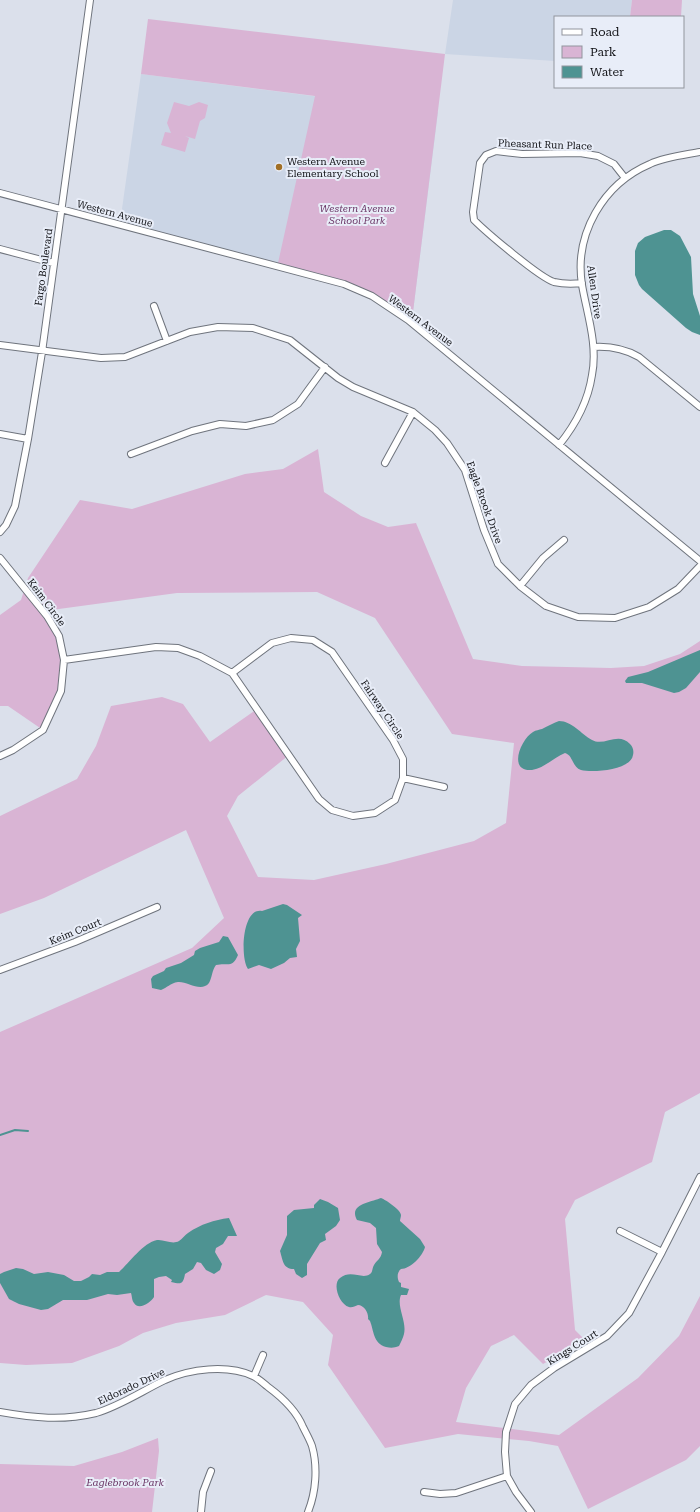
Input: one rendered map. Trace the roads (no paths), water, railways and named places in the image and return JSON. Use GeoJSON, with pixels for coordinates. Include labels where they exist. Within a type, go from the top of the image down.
{"type":"FeatureCollection","features":[{"type":"Feature","properties":{"kind":"street","name":"Fargo Boulevard"},"geometry":{"type":"LineString","coordinates":[[0,532],[6,525],[15,506],[28,439],[42,352],[90,0]]}},
{"type":"Feature","properties":{"kind":"street","name":"Pheasant Run Place"},"geometry":{"type":"LineString","coordinates":[[582,283],[570,284],[553,282],[543,276],[474,220],[473,212],[480,163],[486,155],[496,151],[522,154],[580,153],[598,156],[614,164],[625,178]]}},
{"type":"Feature","properties":{"kind":"street","name":"Allen Drive"},"geometry":{"type":"LineString","coordinates":[[558,445],[575,423],[586,400],[593,374],[594,347],[582,283],[581,263],[585,238],[595,211],[610,191],[625,178],[652,163],[700,152]]}},
{"type":"Feature","properties":{"kind":"street","name":"Western Avenue"},"geometry":{"type":"LineString","coordinates":[[0,192],[344,284],[372,296],[408,320],[700,561]]}},
{"type":"Feature","properties":{"kind":"street"},"geometry":{"type":"LineString","coordinates":[[0,249],[53,263]]}},
{"type":"Feature","properties":{"kind":"street"},"geometry":{"type":"LineString","coordinates":[[154,306],[167,341]]}},
{"type":"Feature","properties":{"kind":"street","name":"Eagle Brook Drive"},"geometry":{"type":"LineString","coordinates":[[0,345],[42,352],[101,358],[125,357],[190,332],[218,327],[253,328],[290,340],[338,378],[353,387],[413,412],[435,430],[447,443],[465,470],[484,530],[498,564],[520,586],[546,606],[578,618],[615,618],[649,607],[678,589],[700,566]]}},
{"type":"Feature","properties":{"kind":"street"},"geometry":{"type":"LineString","coordinates":[[594,347],[614,347],[631,352],[700,408]]}},
{"type":"Feature","properties":{"kind":"street"},"geometry":{"type":"LineString","coordinates":[[131,454],[192,432],[220,424],[246,426],[273,420],[298,404],[325,367]]}},
{"type":"Feature","properties":{"kind":"street"},"geometry":{"type":"LineString","coordinates":[[385,463],[413,412]]}},
{"type":"Feature","properties":{"kind":"street"},"geometry":{"type":"LineString","coordinates":[[0,434],[28,439]]}},
{"type":"Feature","properties":{"kind":"street"},"geometry":{"type":"LineString","coordinates":[[520,586],[543,558],[564,540]]}},
{"type":"Feature","properties":{"kind":"street","name":"Keim Circle"},"geometry":{"type":"LineString","coordinates":[[0,558],[47,616],[59,636],[64,660],[61,691],[43,730],[13,750],[0,756]]}},
{"type":"Feature","properties":{"kind":"street","name":"Fairway Circle"},"geometry":{"type":"LineString","coordinates":[[64,660],[156,647],[178,648],[200,656],[232,673],[319,799],[332,810],[353,816],[375,813],[395,800],[402,778],[403,759],[393,740],[332,652],[313,640],[291,638],[272,643],[232,673]]}},
{"type":"Feature","properties":{"kind":"street"},"geometry":{"type":"LineString","coordinates":[[402,778],[444,787]]}},
{"type":"Feature","properties":{"kind":"street","name":"Keim Court"},"geometry":{"type":"LineString","coordinates":[[0,970],[75,942],[157,907]]}},
{"type":"Feature","properties":{"kind":"street","name":"Kings Court"},"geometry":{"type":"LineString","coordinates":[[531,1512],[516,1492],[507,1476],[505,1452],[506,1432],[516,1404],[531,1385],[554,1368],[607,1336],[629,1314],[700,1178]]}},
{"type":"Feature","properties":{"kind":"street"},"geometry":{"type":"LineString","coordinates":[[620,1231],[662,1252]]}},
{"type":"Feature","properties":{"kind":"street"},"geometry":{"type":"LineString","coordinates":[[254,1376],[263,1355]]}},
{"type":"Feature","properties":{"kind":"street","name":"Eldorado Drive"},"geometry":{"type":"LineString","coordinates":[[0,1412],[59,1419],[111,1408],[166,1380],[194,1370],[225,1370],[254,1376],[284,1399],[300,1419],[312,1446],[316,1474],[312,1503],[308,1512]]}},
{"type":"Feature","properties":{"kind":"street"},"geometry":{"type":"LineString","coordinates":[[201,1512],[203,1492],[211,1471]]}},
{"type":"Feature","properties":{"kind":"street"},"geometry":{"type":"LineString","coordinates":[[424,1492],[440,1494],[456,1493],[507,1476]]}},
{"type":"Feature","properties":{"kind":"water"},"geometry":{"type":"Polygon","coordinates":[[[664,230],[671,230],[680,236],[691,257],[693,294],[700,316],[700,335],[686,328],[642,289],[635,275],[635,251],[638,243],[645,237],[664,230]]]}},
{"type":"Feature","properties":{"kind":"water"},"geometry":{"type":"Polygon","coordinates":[[[700,650],[700,672],[686,688],[679,692],[674,693],[642,683],[626,683],[625,681],[628,677],[648,672],[700,650]]]}},
{"type":"Feature","properties":{"kind":"water"},"geometry":{"type":"Polygon","coordinates":[[[559,721],[568,723],[597,742],[616,739],[625,740],[633,749],[631,760],[626,764],[611,769],[602,771],[587,771],[578,768],[570,756],[565,753],[537,769],[524,769],[520,766],[518,761],[519,754],[524,741],[528,736],[534,731],[559,721]]]}},
{"type":"Feature","properties":{"kind":"water"},"geometry":{"type":"Polygon","coordinates":[[[283,904],[302,915],[298,918],[300,941],[296,949],[297,957],[290,958],[284,963],[271,969],[259,965],[248,969],[245,963],[244,955],[244,934],[250,917],[255,912],[283,904]]]}},
{"type":"Feature","properties":{"kind":"water"},"geometry":{"type":"Polygon","coordinates":[[[223,936],[228,937],[238,955],[232,964],[216,965],[210,981],[206,986],[198,987],[178,982],[173,983],[161,990],[152,988],[151,979],[153,976],[164,971],[166,968],[181,963],[194,955],[195,951],[200,948],[219,942],[223,936]]]}},
{"type":"Feature","properties":{"kind":"water"},"geometry":{"type":"Polygon","coordinates":[[[381,1198],[390,1203],[399,1211],[401,1215],[400,1221],[420,1239],[425,1247],[424,1251],[416,1261],[408,1267],[401,1269],[398,1273],[398,1279],[401,1283],[401,1287],[409,1289],[407,1295],[401,1295],[400,1299],[405,1329],[404,1336],[399,1346],[392,1348],[382,1345],[376,1340],[367,1312],[364,1308],[360,1305],[349,1307],[345,1305],[338,1294],[337,1289],[338,1281],[344,1275],[352,1274],[367,1276],[370,1274],[374,1265],[381,1256],[382,1252],[377,1244],[376,1228],[370,1223],[357,1220],[355,1215],[356,1210],[362,1204],[381,1198]]]}},
{"type":"Feature","properties":{"kind":"water"},"geometry":{"type":"Polygon","coordinates":[[[320,1199],[338,1208],[340,1220],[336,1226],[325,1234],[326,1240],[320,1243],[307,1264],[307,1275],[302,1278],[296,1274],[294,1269],[290,1269],[286,1266],[280,1251],[287,1235],[287,1216],[294,1210],[314,1208],[314,1205],[320,1199]]]}},
{"type":"Feature","properties":{"kind":"water"},"geometry":{"type":"Polygon","coordinates":[[[229,1218],[237,1236],[228,1236],[223,1244],[216,1248],[215,1252],[222,1264],[220,1270],[214,1274],[206,1270],[201,1263],[197,1262],[193,1269],[185,1274],[181,1283],[171,1282],[172,1280],[166,1276],[154,1279],[154,1297],[142,1306],[134,1303],[131,1293],[117,1295],[108,1294],[87,1300],[63,1300],[48,1309],[41,1310],[19,1304],[9,1299],[0,1283],[0,1274],[16,1268],[23,1269],[34,1274],[48,1272],[64,1275],[74,1281],[81,1281],[92,1274],[100,1275],[107,1272],[119,1272],[142,1249],[152,1242],[160,1240],[176,1242],[188,1233],[203,1225],[213,1221],[229,1218]]]}},
{"type":"Feature","properties":{"kind":"waterway"},"geometry":{"type":"LineString","coordinates":[[0,1135],[15,1130],[28,1131]]}},
{"type":"Feature","properties":{"kind":"place","name":"Western Avenue Elementary School"},"geometry":{"type":"Point","coordinates":[279,167]}},
{"type":"Feature","properties":{"kind":"park label","name":"Western Avenue School Park"},"geometry":{"type":"Point","coordinates":[357,214]}},
{"type":"Feature","properties":{"kind":"park label","name":"Eaglebrook Park"},"geometry":{"type":"Point","coordinates":[125,1482]}}]}
